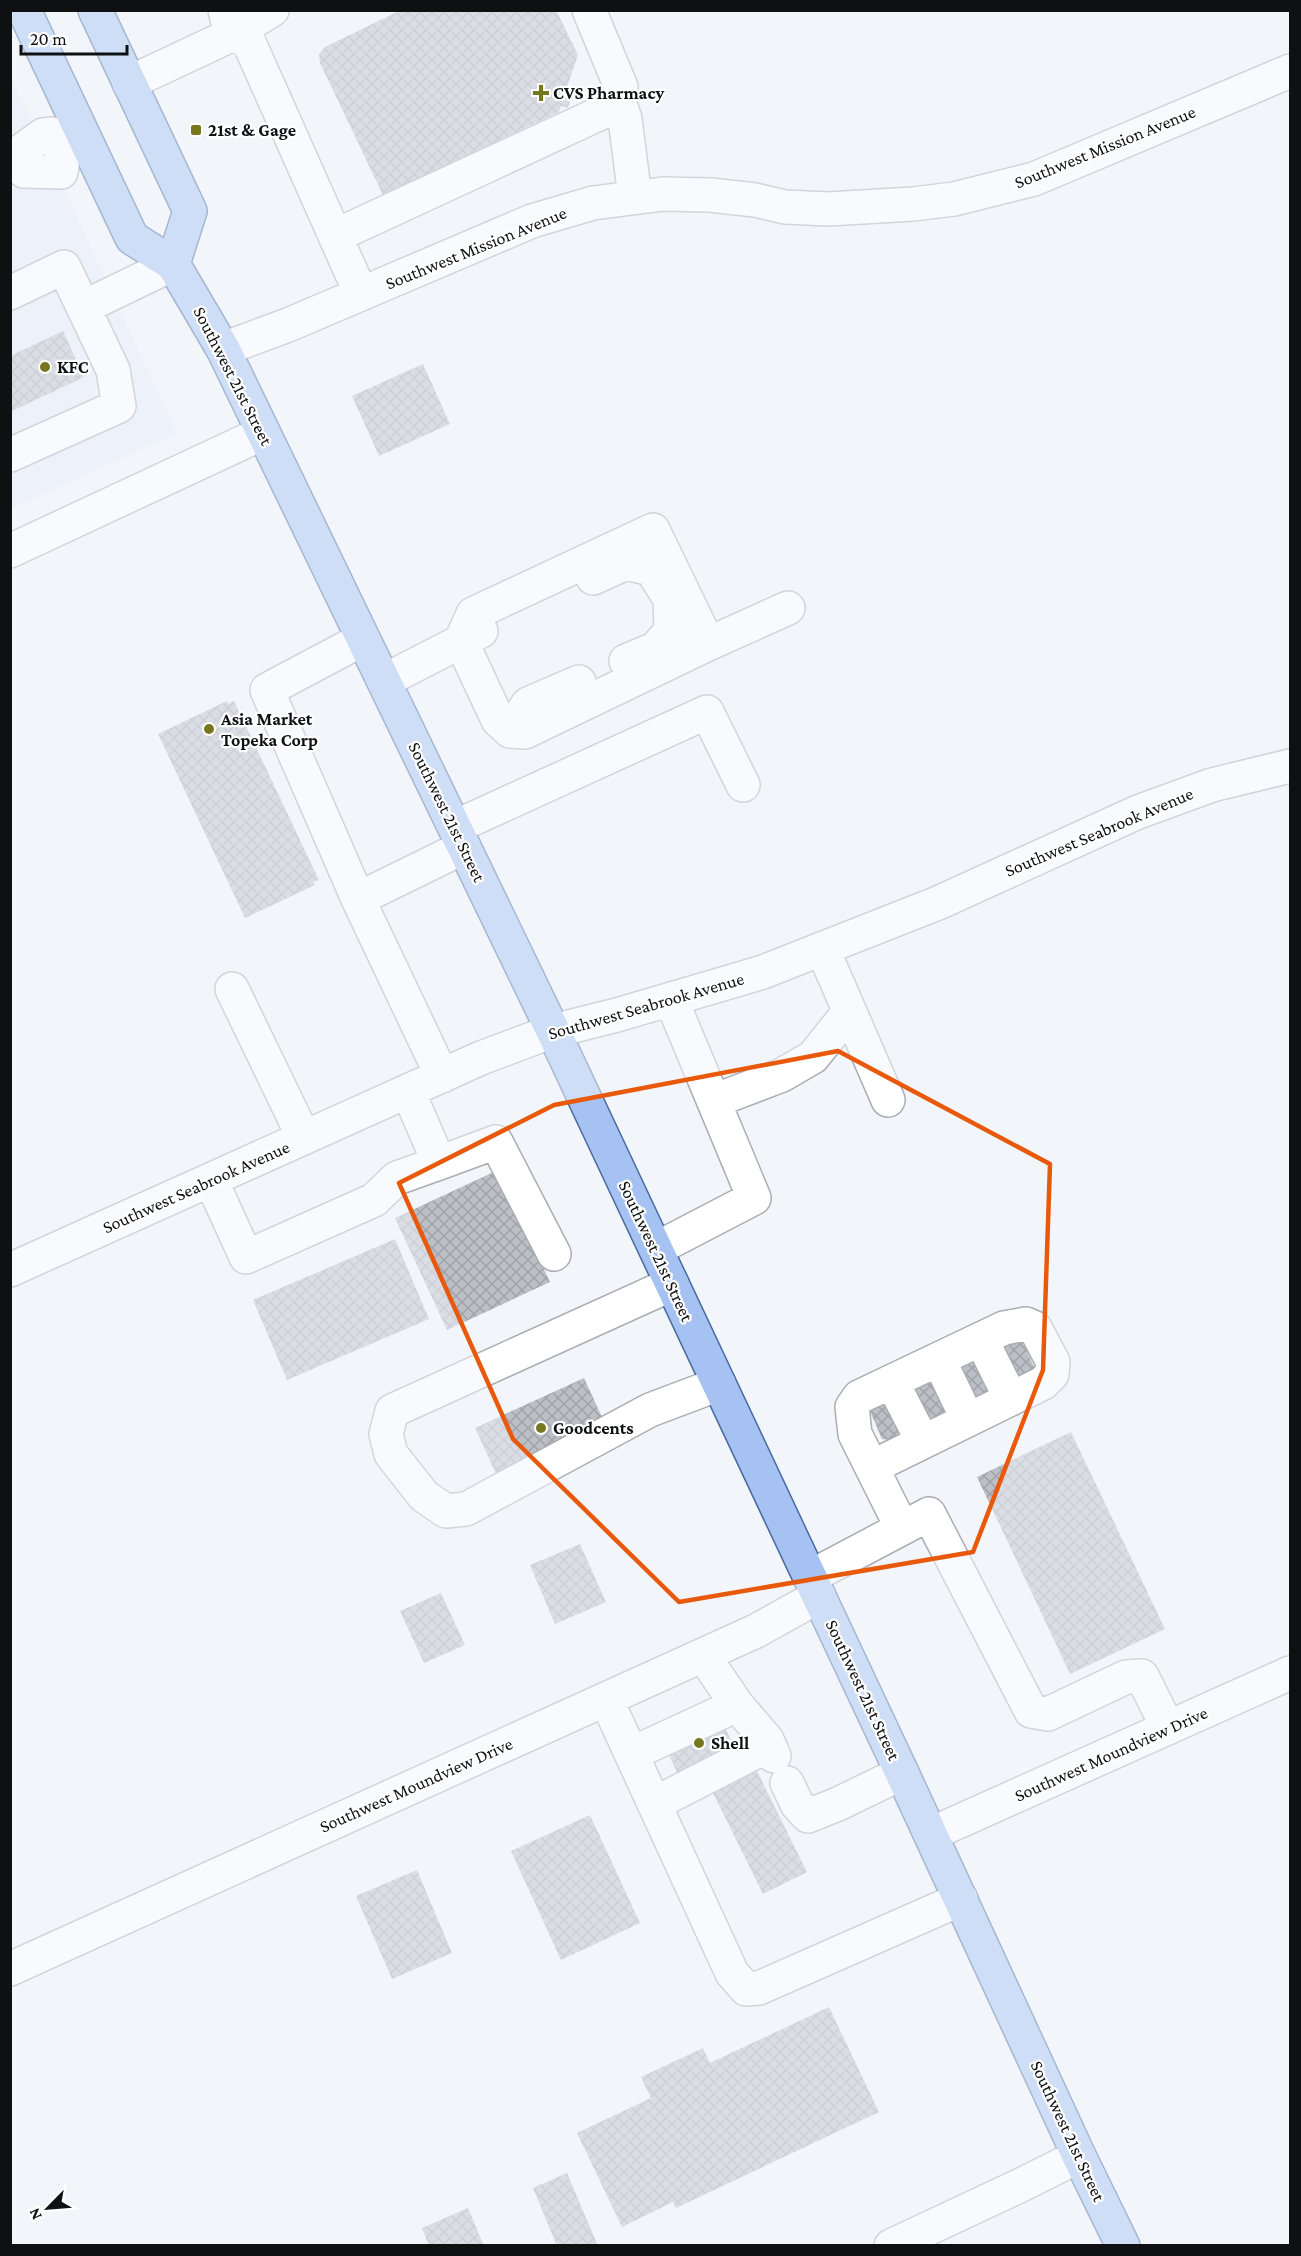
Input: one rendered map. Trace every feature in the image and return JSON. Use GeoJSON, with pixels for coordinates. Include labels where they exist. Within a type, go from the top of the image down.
{"type":"FeatureCollection","features":[{"type":"Feature","properties":{"kind":"main road","name":"Southwest 21st Street"},"geometry":{"type":"LineString","coordinates":[[24,10],[69,153],[132,238],[173,264],[223,349],[553,1031],[1123,2246]]}},
{"type":"Feature","properties":{"kind":"main road"},"geometry":{"type":"LineString","coordinates":[[95,10],[190,211],[173,264]]}},
{"type":"Feature","properties":{"kind":"street"},"geometry":{"type":"LineString","coordinates":[[129,83],[228,23],[272,10]]}},
{"type":"Feature","properties":{"kind":"street"},"geometry":{"type":"LineString","coordinates":[[589,10],[621,87],[620,104],[625,119],[635,198]]}},
{"type":"Feature","properties":{"kind":"street"},"geometry":{"type":"LineString","coordinates":[[228,23],[247,38],[361,294]]}},
{"type":"Feature","properties":{"kind":"street","name":"Southwest Mission Avenue"},"geometry":{"type":"LineString","coordinates":[[223,349],[288,325],[532,221],[593,203],[663,194],[710,195],[755,200],[785,207],[828,208],[913,204],[954,198],[1034,179],[1290,71]]}},
{"type":"Feature","properties":{"kind":"street"},"geometry":{"type":"LineString","coordinates":[[335,236],[620,104]]}},
{"type":"Feature","properties":{"kind":"street"},"geometry":{"type":"LineString","coordinates":[[10,159],[43,135],[54,134],[69,153]]}},
{"type":"Feature","properties":{"kind":"street"},"geometry":{"type":"LineString","coordinates":[[84,307],[173,264]]}},
{"type":"Feature","properties":{"kind":"street"},"geometry":{"type":"LineString","coordinates":[[10,293],[64,267],[113,370],[119,406],[10,455]]}},
{"type":"Feature","properties":{"kind":"street"},"geometry":{"type":"LineString","coordinates":[[10,551],[263,433]]}},
{"type":"Feature","properties":{"kind":"street"},"geometry":{"type":"LineString","coordinates":[[708,644],[653,530],[472,614],[461,641],[498,720],[510,731],[525,732],[788,608]]}},
{"type":"Feature","properties":{"kind":"street"},"geometry":{"type":"LineString","coordinates":[[384,681],[461,641],[626,563],[651,569],[669,599],[671,631],[655,649],[528,704],[510,731]]}},
{"type":"Feature","properties":{"kind":"street"},"geometry":{"type":"LineString","coordinates":[[363,639],[267,690],[358,899],[442,1076]]}},
{"type":"Feature","properties":{"kind":"street"},"geometry":{"type":"LineString","coordinates":[[358,899],[459,837],[707,711],[743,785]]}},
{"type":"Feature","properties":{"kind":"street","name":"Southwest Seabrook Avenue"},"geometry":{"type":"LineString","coordinates":[[10,1270],[481,1058],[553,1031],[763,972],[938,903],[1138,812],[1212,785],[1290,766]]}},
{"type":"Feature","properties":{"kind":"street"},"geometry":{"type":"LineString","coordinates":[[823,950],[888,1100]]}},
{"type":"Feature","properties":{"kind":"street"},"geometry":{"type":"LineString","coordinates":[[232,989],[304,1138]]}},
{"type":"Feature","properties":{"kind":"street"},"geometry":{"type":"LineString","coordinates":[[656,1249],[754,1198],[671,999]]}},
{"type":"Feature","properties":{"kind":"street"},"geometry":{"type":"LineString","coordinates":[[714,1101],[782,1075],[813,1057],[849,1012]]}},
{"type":"Feature","properties":{"kind":"street"},"geometry":{"type":"LineString","coordinates":[[408,1091],[439,1163]]}},
{"type":"Feature","properties":{"kind":"street"},"geometry":{"type":"LineString","coordinates":[[211,1180],[246,1257],[374,1200],[397,1178],[496,1142],[554,1254]]}},
{"type":"Feature","properties":{"kind":"street"},"geometry":{"type":"LineString","coordinates":[[672,1284],[392,1412],[386,1434],[391,1454],[424,1496],[446,1511],[466,1509],[650,1410],[719,1384]]}},
{"type":"Feature","properties":{"kind":"street"},"geometry":{"type":"LineString","coordinates":[[872,1467],[1043,1383],[1052,1374],[1053,1362],[1035,1328],[1026,1324],[1004,1329],[859,1397],[852,1407],[855,1434],[902,1528]]}},
{"type":"Feature","properties":{"kind":"street"},"geometry":{"type":"LineString","coordinates":[[981,1339],[1011,1399]]}},
{"type":"Feature","properties":{"kind":"street"},"geometry":{"type":"LineString","coordinates":[[939,1360],[968,1420]]}},
{"type":"Feature","properties":{"kind":"street"},"geometry":{"type":"LineString","coordinates":[[892,1382],[923,1442]]}},
{"type":"Feature","properties":{"kind":"street","name":"Southwest Moundview Drive"},"geometry":{"type":"LineString","coordinates":[[10,1969],[756,1632],[815,1586],[902,1528],[929,1514],[1031,1711],[1048,1714],[1126,1677],[1142,1676],[1168,1728]]}},
{"type":"Feature","properties":{"kind":"street"},"geometry":{"type":"LineString","coordinates":[[703,1655],[777,1761],[797,1804],[808,1816],[902,1773]]}},
{"type":"Feature","properties":{"kind":"street","name":"Southwest Moundview Drive"},"geometry":{"type":"LineString","coordinates":[[931,1834],[1290,1673]]}},
{"type":"Feature","properties":{"kind":"street"},"geometry":{"type":"LineString","coordinates":[[606,1699],[732,1973],[746,1989],[759,1988],[960,1899]]}},
{"type":"Feature","properties":{"kind":"street"},"geometry":{"type":"LineString","coordinates":[[631,1754],[737,1705]]}},
{"type":"Feature","properties":{"kind":"street"},"geometry":{"type":"LineString","coordinates":[[654,1804],[777,1761]]}},
{"type":"Feature","properties":{"kind":"street"},"geometry":{"type":"LineString","coordinates":[[891,2246],[943,2235],[1019,2186],[1079,2156]]}},
{"type":"Feature","properties":{"kind":"highlighted area"},"geometry":{"type":"Polygon","coordinates":[[[838,1051],[1050,1164],[1043,1370],[973,1552],[679,1602],[513,1439],[399,1183],[554,1105],[838,1051]]]}},
{"type":"Feature","properties":{"kind":"shaded area"},"geometry":{"type":"Polygon","coordinates":[[[10,76],[177,433],[11,509],[10,76]]]}},
{"type":"Feature","properties":{"kind":"building","name":"CVS Pharmacy"},"geometry":{"type":"Polygon","coordinates":[[[401,10],[556,10],[578,55],[566,90],[573,92],[568,108],[561,106],[559,112],[383,195],[320,63],[319,54],[325,47],[401,10]]]}},
{"type":"Feature","properties":{"kind":"building","name":"KFC"},"geometry":{"type":"Polygon","coordinates":[[[63,331],[84,377],[10,412],[10,356],[63,331]]]}},
{"type":"Feature","properties":{"kind":"building"},"geometry":{"type":"Polygon","coordinates":[[[423,364],[450,424],[379,456],[352,396],[423,364]]]}},
{"type":"Feature","properties":{"kind":"building"},"geometry":{"type":"Polygon","coordinates":[[[227,701],[228,704],[234,701],[319,880],[313,882],[315,885],[245,918],[158,734],[227,701]]]}},
{"type":"Feature","properties":{"kind":"building"},"geometry":{"type":"Polygon","coordinates":[[[498,1170],[550,1282],[447,1330],[395,1218],[498,1170]]]}},
{"type":"Feature","properties":{"kind":"building"},"geometry":{"type":"Polygon","coordinates":[[[395,1239],[429,1319],[287,1380],[253,1300],[395,1239]]]}},
{"type":"Feature","properties":{"kind":"building"},"geometry":{"type":"Polygon","coordinates":[[[1021,1338],[1035,1369],[1033,1374],[888,1440],[882,1439],[869,1409],[1021,1338]]]}},
{"type":"Feature","properties":{"kind":"building","name":"Goodcents"},"geometry":{"type":"Polygon","coordinates":[[[584,1378],[607,1428],[498,1478],[475,1428],[584,1378]]]}},
{"type":"Feature","properties":{"kind":"building"},"geometry":{"type":"Polygon","coordinates":[[[1071,1432],[1165,1629],[1070,1674],[977,1477],[1071,1432]]]}},
{"type":"Feature","properties":{"kind":"building"},"geometry":{"type":"Polygon","coordinates":[[[580,1544],[606,1602],[555,1624],[530,1565],[580,1544]]]}},
{"type":"Feature","properties":{"kind":"building"},"geometry":{"type":"Polygon","coordinates":[[[441,1593],[465,1645],[424,1663],[400,1611],[441,1593]]]}},
{"type":"Feature","properties":{"kind":"building"},"geometry":{"type":"Polygon","coordinates":[[[721,1718],[736,1752],[680,1779],[664,1744],[721,1718]]]}},
{"type":"Feature","properties":{"kind":"building"},"geometry":{"type":"Polygon","coordinates":[[[754,1765],[807,1872],[763,1894],[710,1787],[754,1765]]]}},
{"type":"Feature","properties":{"kind":"building"},"geometry":{"type":"Polygon","coordinates":[[[590,1815],[640,1923],[561,1960],[511,1851],[590,1815]]]}},
{"type":"Feature","properties":{"kind":"building"},"geometry":{"type":"Polygon","coordinates":[[[417,1870],[452,1953],[392,1979],[356,1896],[417,1870]]]}},
{"type":"Feature","properties":{"kind":"building"},"geometry":{"type":"Polygon","coordinates":[[[829,2007],[879,2112],[676,2208],[673,2202],[622,2227],[577,2133],[651,2098],[641,2077],[703,2048],[710,2063],[829,2007]]]}},
{"type":"Feature","properties":{"kind":"building"},"geometry":{"type":"Polygon","coordinates":[[[567,2173],[598,2246],[557,2246],[533,2188],[567,2173]]]}},
{"type":"Feature","properties":{"kind":"building"},"geometry":{"type":"Polygon","coordinates":[[[468,2208],[484,2246],[429,2246],[422,2228],[468,2208]]]}},
{"type":"Feature","properties":{"kind":"place","name":"CVS Pharmacy"},"geometry":{"type":"Point","coordinates":[541,93]}},
{"type":"Feature","properties":{"kind":"place","name":"21st & Gage"},"geometry":{"type":"Point","coordinates":[196,130]}},
{"type":"Feature","properties":{"kind":"place","name":"KFC"},"geometry":{"type":"Point","coordinates":[45,367]}},
{"type":"Feature","properties":{"kind":"place","name":"Asia Market Topeka Corp"},"geometry":{"type":"Point","coordinates":[209,729]}},
{"type":"Feature","properties":{"kind":"place","name":"Goodcents"},"geometry":{"type":"Point","coordinates":[541,1428]}},
{"type":"Feature","properties":{"kind":"place","name":"Shell"},"geometry":{"type":"Point","coordinates":[699,1743]}}]}
